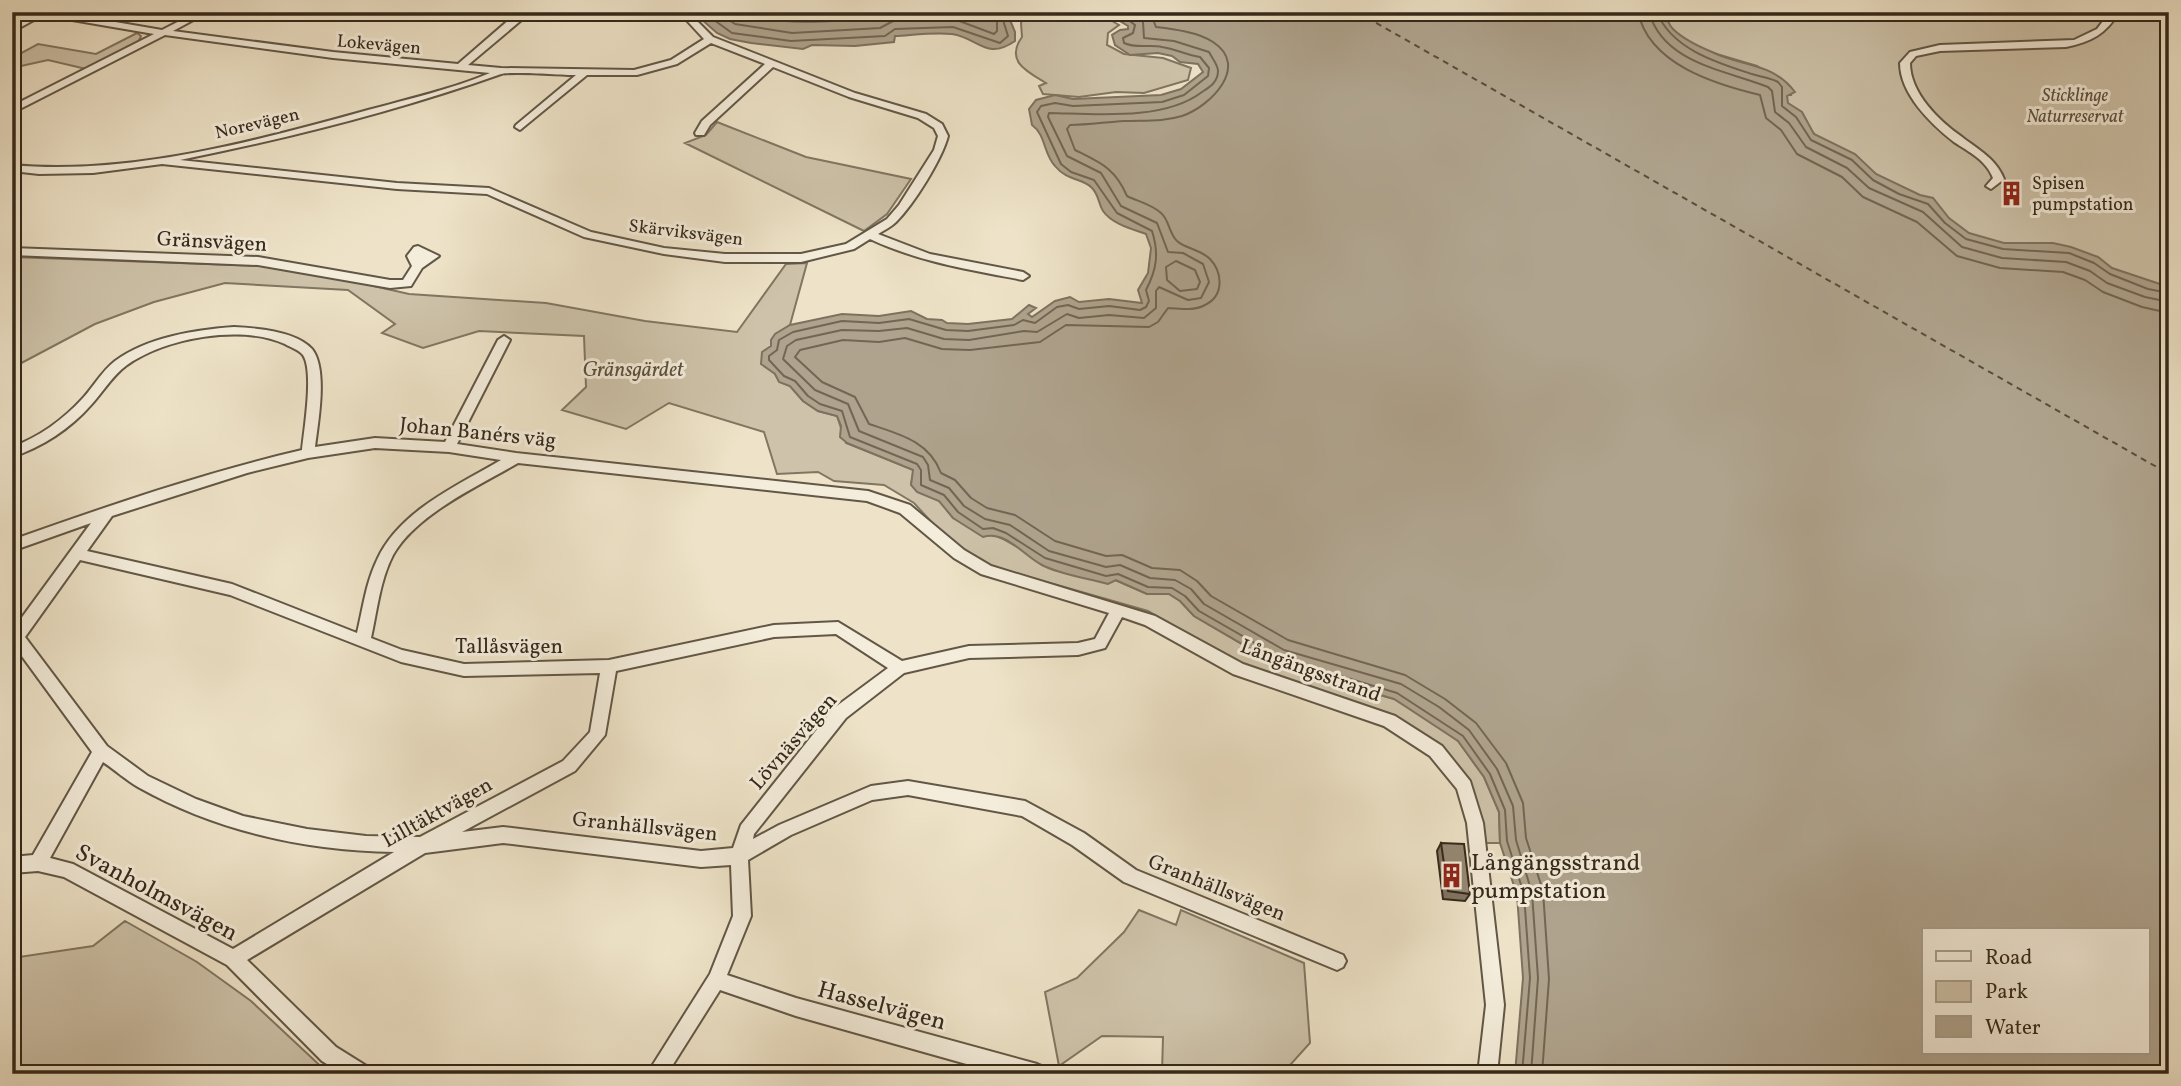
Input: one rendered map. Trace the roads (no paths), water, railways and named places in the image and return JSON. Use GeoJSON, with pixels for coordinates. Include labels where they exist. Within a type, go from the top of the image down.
{"type":"FeatureCollection","features":[{"type":"Feature","properties":{"kind":"street"},"geometry":{"type":"LineString","coordinates":[[12,110],[204,12]]}},
{"type":"Feature","properties":{"kind":"street"},"geometry":{"type":"LineString","coordinates":[[460,67],[523,15],[522,12]]}},
{"type":"Feature","properties":{"kind":"street"},"geometry":{"type":"LineString","coordinates":[[683,12],[710,39]]}},
{"type":"Feature","properties":{"kind":"street"},"geometry":{"type":"LineString","coordinates":[[1991,186],[1999,179],[1997,169],[1953,135],[1922,103],[1905,80],[1905,63],[1913,54],[1940,48],[2085,41],[2099,35],[2115,12]]}},
{"type":"Feature","properties":{"kind":"street"},"geometry":{"type":"LineString","coordinates":[[12,29],[40,13]]}},
{"type":"Feature","properties":{"kind":"street","name":"Lokevägen"},"geometry":{"type":"LineString","coordinates":[[40,13],[160,34],[333,55],[501,71],[634,73],[674,62],[710,39]]}},
{"type":"Feature","properties":{"kind":"street","name":"Skärviksvägen"},"geometry":{"type":"LineString","coordinates":[[166,162],[397,186],[489,191],[588,235],[664,251],[725,258],[801,258],[850,247],[891,221],[903,207],[939,150],[943,136],[938,126],[922,116],[852,95],[710,39]]}},
{"type":"Feature","properties":{"kind":"street"},"geometry":{"type":"LineString","coordinates":[[700,133],[706,124],[773,62]]}},
{"type":"Feature","properties":{"kind":"street","name":"Norevägen"},"geometry":{"type":"LineString","coordinates":[[12,168],[56,171],[166,162],[367,116],[501,71]]}},
{"type":"Feature","properties":{"kind":"street"},"geometry":{"type":"LineString","coordinates":[[520,127],[583,74]]}},
{"type":"Feature","properties":{"kind":"street"},"geometry":{"type":"LineString","coordinates":[[871,235],[901,251],[1023,276]]}},
{"type":"Feature","properties":{"kind":"street","name":"Gränsvägen"},"geometry":{"type":"LineString","coordinates":[[12,251],[258,261],[336,272],[390,284],[407,283],[418,266]]}},
{"type":"Feature","properties":{"kind":"street"},"geometry":{"type":"LineString","coordinates":[[12,452],[57,429],[84,406],[102,381],[125,360],[160,345],[194,335],[244,331],[287,339],[307,351],[313,366],[308,453]]}},
{"type":"Feature","properties":{"kind":"street"},"geometry":{"type":"LineString","coordinates":[[449,447],[503,340]]}},
{"type":"Feature","properties":{"kind":"street","name":"Johan Banérs väg"},"geometry":{"type":"LineString","coordinates":[[12,546],[107,512],[246,468],[308,453],[374,443],[449,447],[516,458],[868,496]]}},
{"type":"Feature","properties":{"kind":"street"},"geometry":{"type":"LineString","coordinates":[[363,641],[380,570],[390,548],[407,528],[449,498],[516,458]]}},
{"type":"Feature","properties":{"kind":"street","name":"Långängsstrand"},"geometry":{"type":"LineString","coordinates":[[868,496],[905,509],[959,554],[986,570],[1150,620],[1238,669],[1390,721],[1436,751],[1464,786],[1475,823],[1495,1005],[1487,1074]]}},
{"type":"Feature","properties":{"kind":"street"},"geometry":{"type":"LineString","coordinates":[[14,640],[107,512]]}},
{"type":"Feature","properties":{"kind":"street","name":"Tallåsvägen"},"geometry":{"type":"LineString","coordinates":[[77,554],[232,590],[401,656],[464,670],[609,666],[774,631],[838,628],[900,668]]}},
{"type":"Feature","properties":{"kind":"street","name":"Lövnäsvägen"},"geometry":{"type":"LineString","coordinates":[[656,1074],[716,980],[742,916],[739,856],[747,830],[841,713],[900,668],[969,652],[1078,649],[1100,644],[1117,612]]}},
{"type":"Feature","properties":{"kind":"street","name":"Granhällsvägen"},"geometry":{"type":"LineString","coordinates":[[14,640],[101,751],[154,787],[191,806],[243,824],[307,837],[366,844],[422,845],[503,835],[701,859],[739,856],[785,830],[871,793],[908,788],[1025,808],[1078,839],[1130,876],[1337,961]]}},
{"type":"Feature","properties":{"kind":"street","name":"Lilltäktvägen"},"geometry":{"type":"LineString","coordinates":[[233,959],[422,845],[569,766],[597,735],[609,666]]}},
{"type":"Feature","properties":{"kind":"street"},"geometry":{"type":"LineString","coordinates":[[38,863],[101,751]]}},
{"type":"Feature","properties":{"kind":"street","name":"Svanholmsvägen"},"geometry":{"type":"LineString","coordinates":[[12,864],[38,863],[67,870],[233,959],[329,1054],[361,1074]]}},
{"type":"Feature","properties":{"kind":"street","name":"Hasselvägen"},"geometry":{"type":"LineString","coordinates":[[716,980],[796,1007],[1037,1074]]}},
{"type":"Feature","properties":{"kind":"water"},"geometry":{"type":"Polygon","coordinates":[[[693,12],[1020,12],[1010,20],[1015,41],[997,49],[989,49],[961,36],[938,33],[895,36],[894,42],[855,46],[812,45],[803,49],[730,39],[717,33],[693,12]]]}},
{"type":"Feature","properties":{"kind":"water"},"geometry":{"type":"Polygon","coordinates":[[[1105,12],[1661,12],[1673,29],[1691,42],[1724,57],[1777,75],[1795,92],[1787,96],[1788,103],[1802,112],[1814,134],[1855,154],[1876,174],[1920,195],[1933,198],[1949,218],[1969,233],[2004,243],[2053,243],[2071,247],[2098,257],[2112,268],[2169,287],[2169,1074],[1515,1074],[1523,978],[1517,895],[1500,843],[1499,812],[1484,777],[1458,741],[1394,699],[1278,665],[1194,616],[1169,594],[1147,594],[1116,580],[1108,584],[1057,571],[1035,561],[1007,540],[983,537],[953,518],[939,501],[917,492],[911,485],[913,470],[847,443],[840,437],[841,426],[837,416],[818,411],[803,401],[790,386],[779,382],[775,374],[761,364],[762,352],[771,346],[775,334],[790,325],[842,314],[879,316],[911,311],[927,319],[968,324],[1012,319],[1029,305],[1036,308],[1028,314],[1032,317],[1055,301],[1070,297],[1079,302],[1109,299],[1142,303],[1138,290],[1148,273],[1151,248],[1146,234],[1123,226],[1107,216],[1091,187],[1064,174],[1055,166],[1040,134],[1032,125],[1029,109],[1036,100],[1055,95],[1073,99],[1161,95],[1181,89],[1203,72],[1198,64],[1180,62],[1172,56],[1158,53],[1130,55],[1115,45],[1112,35],[1128,29],[1128,26],[1105,12]]]}},
{"type":"Feature","properties":{"kind":"place","name":"Spisen pumpstation"},"geometry":{"type":"Point","coordinates":[2012,193]}},
{"type":"Feature","properties":{"kind":"place","name":"Långängsstrand pumpstation"},"geometry":{"type":"Point","coordinates":[1451,876]}},
{"type":"Feature","properties":{"kind":"park label","name":"Sticklinge Naturreservat"},"geometry":{"type":"Point","coordinates":[2075,105]}},
{"type":"Feature","properties":{"kind":"park label","name":"Gränsgärdet"},"geometry":{"type":"Point","coordinates":[633,369]}}]}
